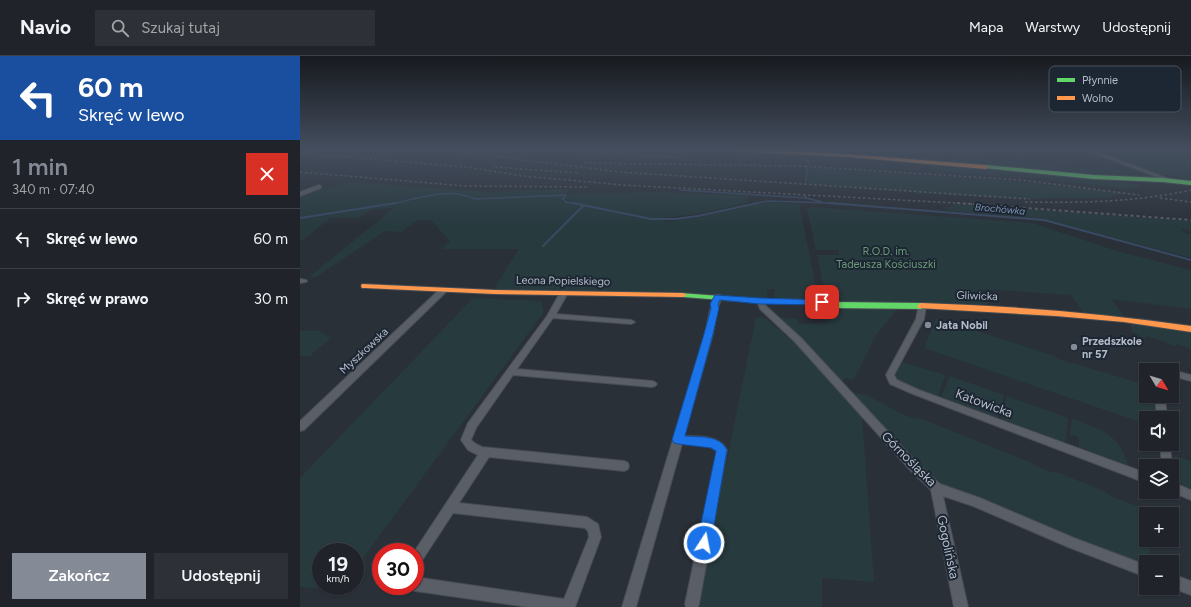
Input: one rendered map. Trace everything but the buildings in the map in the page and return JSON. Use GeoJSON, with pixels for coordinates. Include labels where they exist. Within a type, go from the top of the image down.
{"type":"FeatureCollection","features":[{"type":"Feature","properties":{"kind":"street"},"geometry":{"type":"LineString","coordinates":[[1064,175],[1099,178],[1170,180],[1191,183]]}},
{"type":"Feature","properties":{"kind":"street"},"geometry":{"type":"LineString","coordinates":[[1156,175],[1170,180]]}},
{"type":"Feature","properties":{"kind":"street"},"geometry":{"type":"LineString","coordinates":[[300,194],[319,187]]}},
{"type":"Feature","properties":{"kind":"street","name":"Leona Popielskiego"},"geometry":{"type":"LineString","coordinates":[[364,286],[444,290],[671,295],[760,301]]}},
{"type":"Feature","properties":{"kind":"street","name":"Myszkowska"},"geometry":{"type":"LineString","coordinates":[[300,427],[444,290]]}},
{"type":"Feature","properties":{"kind":"street"},"geometry":{"type":"LineString","coordinates":[[564,293],[551,316],[472,426],[466,440],[470,446],[476,450],[486,452],[624,466]]}},
{"type":"Feature","properties":{"kind":"street"},"geometry":{"type":"LineString","coordinates":[[629,607],[709,334],[715,308],[714,304],[718,297]]}},
{"type":"Feature","properties":{"kind":"street","name":"Gliwicka"},"geometry":{"type":"LineString","coordinates":[[760,301],[822,302],[832,305],[922,306],[1063,312],[1112,317],[1191,329]]}},
{"type":"Feature","properties":{"kind":"street","name":"Górnośląska"},"geometry":{"type":"LineString","coordinates":[[760,301],[763,307],[798,340],[893,444],[936,488],[976,502],[1072,543],[1139,568]]}},
{"type":"Feature","properties":{"kind":"street","name":"Katowicka"},"geometry":{"type":"LineString","coordinates":[[922,306],[920,319],[890,375],[893,382],[1139,475]]}},
{"type":"Feature","properties":{"kind":"street"},"geometry":{"type":"LineString","coordinates":[[551,316],[631,322]]}},
{"type":"Feature","properties":{"kind":"street"},"geometry":{"type":"LineString","coordinates":[[512,372],[652,384]]}},
{"type":"Feature","properties":{"kind":"street"},"geometry":{"type":"LineString","coordinates":[[1179,375],[1191,378]]}},
{"type":"Feature","properties":{"kind":"street"},"geometry":{"type":"LineString","coordinates":[[678,440],[713,443],[722,450],[692,604]]}},
{"type":"Feature","properties":{"kind":"street"},"geometry":{"type":"LineString","coordinates":[[424,548],[486,452]]}},
{"type":"Feature","properties":{"kind":"street","name":"Gogolińska"},"geometry":{"type":"LineString","coordinates":[[936,488],[961,607]]}},
{"type":"Feature","properties":{"kind":"street"},"geometry":{"type":"LineString","coordinates":[[1179,490],[1191,494]]}},
{"type":"Feature","properties":{"kind":"street"},"geometry":{"type":"LineString","coordinates":[[424,585],[568,606],[595,537],[594,528],[592,525],[587,523],[451,507]]}},
{"type":"Feature","properties":{"kind":"street"},"geometry":{"type":"LineString","coordinates":[[1179,584],[1191,588]]}},
{"type":"Feature","properties":{"kind":"green space"},"geometry":{"type":"Polygon","coordinates":[[[807,175],[921,175],[992,179],[1126,193],[1112,197],[1096,198],[1001,198],[808,184],[807,175]]]}},
{"type":"Feature","properties":{"kind":"green space"},"geometry":{"type":"Polygon","coordinates":[[[992,175],[1050,175],[1110,180],[1141,185],[1138,188],[1126,189],[1049,179],[992,175]]]}},
{"type":"Feature","properties":{"kind":"green space"},"geometry":{"type":"Polygon","coordinates":[[[1085,175],[1153,175],[1159,177],[1085,175]]]}},
{"type":"Feature","properties":{"kind":"green space"},"geometry":{"type":"Polygon","coordinates":[[[1163,175],[1191,175],[1191,181],[1163,175]]]}},
{"type":"Feature","properties":{"kind":"green space"},"geometry":{"type":"Polygon","coordinates":[[[348,182],[491,192],[569,189],[561,201],[588,207],[590,206],[573,203],[565,199],[569,194],[658,192],[749,195],[747,203],[697,214],[664,218],[666,222],[694,218],[769,202],[799,204],[819,300],[773,299],[775,289],[767,289],[767,299],[493,290],[519,249],[442,249],[450,241],[431,220],[418,220],[401,232],[385,231],[316,277],[309,277],[394,208],[371,210],[359,218],[330,218],[303,240],[300,240],[300,195],[348,182]]]}},
{"type":"Feature","properties":{"kind":"green space"},"geometry":{"type":"Polygon","coordinates":[[[954,204],[1191,221],[1191,232],[1180,228],[1186,233],[1191,234],[1191,258],[1046,220],[944,210],[954,204]]]}},
{"type":"Feature","properties":{"kind":"green space","name":"R.O.D. im. Tadeusza Kościuszki"},"geometry":{"type":"Polygon","coordinates":[[[812,207],[1032,223],[1117,251],[1191,270],[1191,309],[1111,299],[1125,317],[1083,312],[1071,295],[982,289],[989,305],[946,303],[831,303],[825,296],[817,255],[839,255],[838,250],[816,250],[807,209],[812,207]]]}},
{"type":"Feature","properties":{"kind":"green space"},"geometry":{"type":"Polygon","coordinates":[[[473,298],[541,301],[544,312],[374,543],[372,543],[372,546],[364,557],[364,543],[312,543],[312,588],[300,587],[300,478],[473,298]]]}},
{"type":"Feature","properties":{"kind":"green space"},"geometry":{"type":"Polygon","coordinates":[[[846,307],[899,307],[876,335],[854,379],[845,378],[841,384],[779,317],[797,319],[798,324],[829,323],[828,317],[836,316],[846,307]]]}},
{"type":"Feature","properties":{"kind":"green space"},"geometry":{"type":"Polygon","coordinates":[[[756,317],[765,318],[802,349],[862,417],[874,582],[822,578],[822,607],[697,607],[756,317]]]}},
{"type":"Feature","properties":{"kind":"green space"},"geometry":{"type":"Polygon","coordinates":[[[936,318],[1055,356],[1055,358],[1139,383],[1139,403],[1155,403],[1155,411],[1139,411],[1139,422],[924,348],[936,318]]]}},
{"type":"Feature","properties":{"kind":"green space"},"geometry":{"type":"Polygon","coordinates":[[[1133,322],[1191,330],[1191,350],[1189,348],[1176,344],[1175,346],[1147,336],[1145,338],[1142,337],[1132,332],[1131,324],[1133,322]]]}},
{"type":"Feature","properties":{"kind":"green space"},"geometry":{"type":"Polygon","coordinates":[[[300,331],[319,331],[331,338],[310,356],[300,356],[300,331]]]}},
{"type":"Feature","properties":{"kind":"green space"},"geometry":{"type":"Polygon","coordinates":[[[901,362],[945,375],[938,396],[899,382],[894,376],[901,362]]]}},
{"type":"Feature","properties":{"kind":"green space"},"geometry":{"type":"Polygon","coordinates":[[[950,376],[1004,395],[998,418],[941,397],[950,376]]]}},
{"type":"Feature","properties":{"kind":"green space"},"geometry":{"type":"Polygon","coordinates":[[[855,393],[872,398],[905,415],[922,419],[1044,469],[1059,473],[1102,490],[1113,497],[1139,507],[1139,547],[1149,547],[1150,555],[1139,555],[1139,563],[1123,558],[935,481],[856,401],[854,397],[855,393]]]}},
{"type":"Feature","properties":{"kind":"green space"},"geometry":{"type":"Polygon","coordinates":[[[1007,396],[1068,418],[1065,443],[1002,419],[1007,396]]]}},
{"type":"Feature","properties":{"kind":"green space"},"geometry":{"type":"Polygon","coordinates":[[[1072,419],[1100,430],[1114,439],[1124,454],[1128,465],[1079,447],[1079,437],[1070,434],[1072,419]]]}},
{"type":"Feature","properties":{"kind":"green space"},"geometry":{"type":"Polygon","coordinates":[[[1174,456],[1191,461],[1191,489],[1179,480],[1179,459],[1174,459],[1174,456]]]}},
{"type":"Feature","properties":{"kind":"waterway","name":"Brochówka"},"geometry":{"type":"LineString","coordinates":[[806,184],[807,175]]}},
{"type":"Feature","properties":{"kind":"waterway"},"geometry":{"type":"LineString","coordinates":[[680,190],[806,198]]}},
{"type":"Feature","properties":{"kind":"waterway"},"geometry":{"type":"LineString","coordinates":[[394,203],[433,195],[455,194],[465,195],[475,199],[566,195],[563,199],[566,202],[577,204]]}},
{"type":"Feature","properties":{"kind":"waterway","name":"Brochówka"},"geometry":{"type":"LineString","coordinates":[[806,198],[822,202]]}},
{"type":"Feature","properties":{"kind":"waterway"},"geometry":{"type":"LineString","coordinates":[[758,203],[768,201],[828,203]]}},
{"type":"Feature","properties":{"kind":"waterway"},"geometry":{"type":"LineString","coordinates":[[300,218],[394,203]]}},
{"type":"Feature","properties":{"kind":"waterway"},"geometry":{"type":"LineString","coordinates":[[573,203],[577,204]]}},
{"type":"Feature","properties":{"kind":"waterway"},"geometry":{"type":"LineString","coordinates":[[577,204],[651,219],[676,219],[698,216],[758,203]]}},
{"type":"Feature","properties":{"kind":"waterway"},"geometry":{"type":"LineString","coordinates":[[753,204],[758,203]]}},
{"type":"Feature","properties":{"kind":"waterway","name":"Brochówka"},"geometry":{"type":"LineString","coordinates":[[827,203],[840,204]]}},
{"type":"Feature","properties":{"kind":"waterway","name":"Brochówka"},"geometry":{"type":"LineString","coordinates":[[829,203],[840,204]]}},
{"type":"Feature","properties":{"kind":"waterway","name":"Brochówka"},"geometry":{"type":"LineString","coordinates":[[840,204],[1044,220],[1191,260]]}},
{"type":"Feature","properties":{"kind":"waterway"},"geometry":{"type":"LineString","coordinates":[[543,246],[583,206]]}},
{"type":"Feature","properties":{"kind":"railway"},"geometry":{"type":"LineString","coordinates":[[332,175],[465,186],[587,187]]}},
{"type":"Feature","properties":{"kind":"railway"},"geometry":{"type":"LineString","coordinates":[[515,175],[623,185],[961,203]]}},
{"type":"Feature","properties":{"kind":"railway"},"geometry":{"type":"LineString","coordinates":[[661,175],[1030,199]]}},
{"type":"Feature","properties":{"kind":"railway"},"geometry":{"type":"LineString","coordinates":[[937,175],[1021,180],[1139,195]]}},
{"type":"Feature","properties":{"kind":"railway"},"geometry":{"type":"LineString","coordinates":[[1025,202],[1108,201],[1150,197],[1191,190]]}},
{"type":"Feature","properties":{"kind":"railway"},"geometry":{"type":"LineString","coordinates":[[1160,198],[1191,202]]}},
{"type":"Feature","properties":{"kind":"railway"},"geometry":{"type":"LineString","coordinates":[[957,203],[961,203]]}},
{"type":"Feature","properties":{"kind":"railway"},"geometry":{"type":"LineString","coordinates":[[961,203],[974,204]]}},
{"type":"Feature","properties":{"kind":"railway"},"geometry":{"type":"LineString","coordinates":[[961,203],[1191,220]]}},
{"type":"Feature","properties":{"kind":"traffic: fast"},"geometry":{"type":"LineString","coordinates":[[1069,175],[1191,183]]}},
{"type":"Feature","properties":{"kind":"traffic: fast"},"geometry":{"type":"LineString","coordinates":[[683,295],[761,301],[822,302],[832,305],[921,306]]}},
{"type":"Feature","properties":{"kind":"traffic: slow"},"geometry":{"type":"LineString","coordinates":[[365,286],[495,292],[683,295]]}},
{"type":"Feature","properties":{"kind":"traffic: slow"},"geometry":{"type":"LineString","coordinates":[[921,306],[989,308],[1056,313],[1191,329]]}},
{"type":"Feature","properties":{"kind":"place","name":"Jata Nobil"},"geometry":{"type":"Point","coordinates":[928,325]}},
{"type":"Feature","properties":{"kind":"place","name":"Przedszkole nr 57"},"geometry":{"type":"Point","coordinates":[1074,347]}},
{"type":"Feature","properties":{"kind":"route"},"geometry":{"type":"LineString","coordinates":[[704,543],[722,450],[713,443],[678,440],[709,334],[715,308],[714,304],[718,297],[760,301],[822,302]]}}]}
